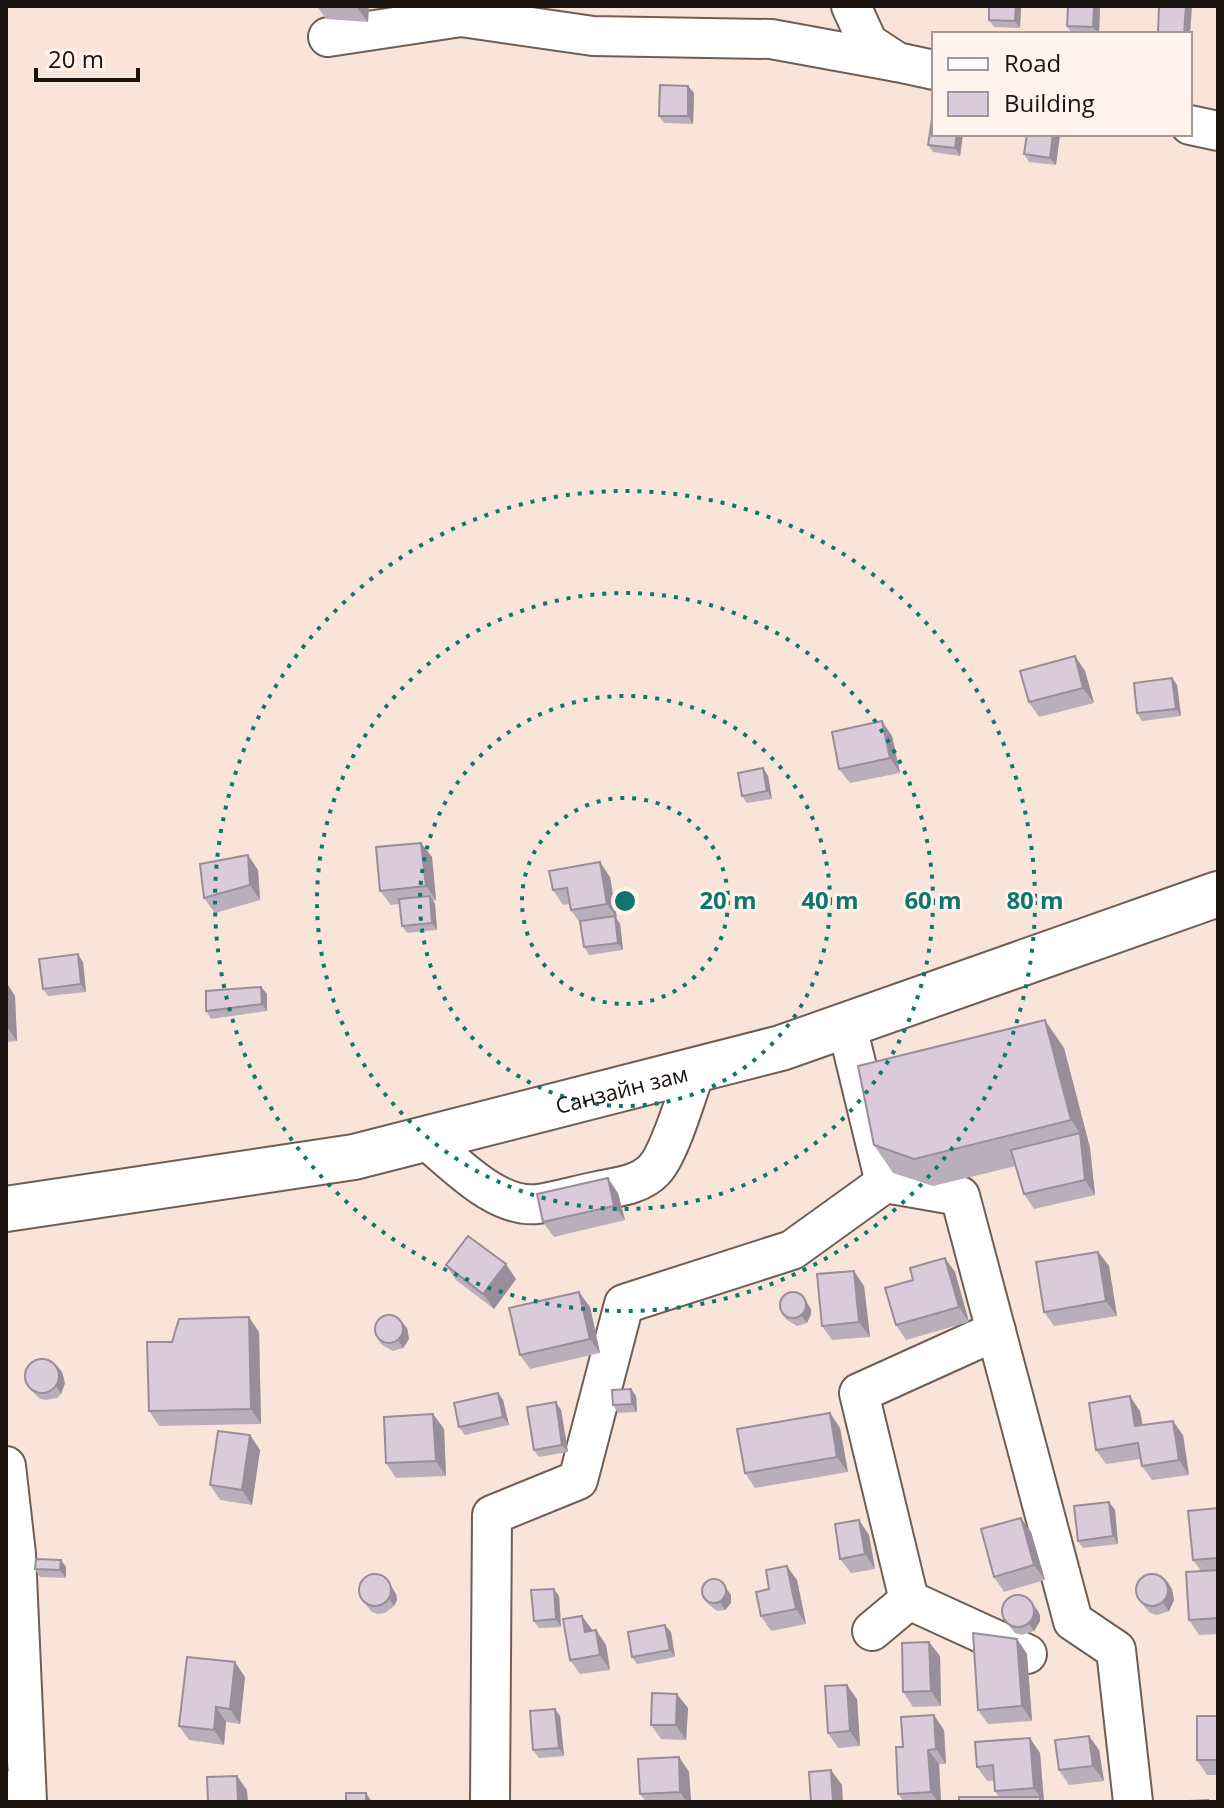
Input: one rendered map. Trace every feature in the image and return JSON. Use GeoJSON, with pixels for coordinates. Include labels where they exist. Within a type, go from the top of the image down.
{"type":"FeatureCollection","features":[{"type":"Feature","properties":{"kind":"main road","name":"Санзайн зам"},"geometry":{"type":"LineString","coordinates":[[6,1209],[354,1157],[781,1048],[1218,894]]}},
{"type":"Feature","properties":{"kind":"street"},"geometry":{"type":"LineString","coordinates":[[851,6],[868,43],[897,62]]}},
{"type":"Feature","properties":{"kind":"street"},"geometry":{"type":"LineString","coordinates":[[328,37],[447,12],[593,36],[771,39],[932,70]]}},
{"type":"Feature","properties":{"kind":"street"},"geometry":{"type":"LineString","coordinates":[[1192,125],[1218,131]]}},
{"type":"Feature","properties":{"kind":"street"},"geometry":{"type":"LineString","coordinates":[[847,1026],[885,1183]]}},
{"type":"Feature","properties":{"kind":"street"},"geometry":{"type":"LineString","coordinates":[[425,1139],[481,1185],[517,1204],[536,1204],[635,1183],[654,1171],[664,1155],[696,1069]]}},
{"type":"Feature","properties":{"kind":"street"},"geometry":{"type":"LineString","coordinates":[[490,1802],[492,1515],[578,1480],[624,1304],[792,1250],[885,1183],[960,1196],[1073,1621],[1116,1650],[1133,1802]]}},
{"type":"Feature","properties":{"kind":"street"},"geometry":{"type":"LineString","coordinates":[[909,1600],[859,1393],[996,1331]]}},
{"type":"Feature","properties":{"kind":"street"},"geometry":{"type":"LineString","coordinates":[[6,1466],[16,1554],[27,1802]]}},
{"type":"Feature","properties":{"kind":"street"},"geometry":{"type":"LineString","coordinates":[[872,1631],[909,1600]]}},
{"type":"Feature","properties":{"kind":"street"},"geometry":{"type":"LineString","coordinates":[[909,1600],[1027,1654]]}},
{"type":"Feature","properties":{"kind":"building"},"geometry":{"type":"Polygon","coordinates":[[[989,6],[1016,6],[1015,21],[989,20],[989,6]]]}},
{"type":"Feature","properties":{"kind":"building"},"geometry":{"type":"Polygon","coordinates":[[[1068,6],[1094,6],[1093,27],[1067,26],[1068,6]]]}},
{"type":"Feature","properties":{"kind":"building"},"geometry":{"type":"Polygon","coordinates":[[[1159,6],[1186,6],[1184,32],[1158,32],[1159,6]]]}},
{"type":"Feature","properties":{"kind":"building"},"geometry":{"type":"Polygon","coordinates":[[[660,85],[688,86],[688,116],[659,116],[660,85]]]}},
{"type":"Feature","properties":{"kind":"building"},"geometry":{"type":"Polygon","coordinates":[[[932,119],[932,136],[957,136],[955,148],[928,145],[932,119]]]}},
{"type":"Feature","properties":{"kind":"building"},"geometry":{"type":"Polygon","coordinates":[[[1027,136],[1053,136],[1050,158],[1024,154],[1027,136]]]}},
{"type":"Feature","properties":{"kind":"building"},"geometry":{"type":"Polygon","coordinates":[[[1075,656],[1083,688],[1029,702],[1020,671],[1075,656]]]}},
{"type":"Feature","properties":{"kind":"building"},"geometry":{"type":"Polygon","coordinates":[[[1172,678],[1176,709],[1137,713],[1134,683],[1172,678]]]}},
{"type":"Feature","properties":{"kind":"building"},"geometry":{"type":"Polygon","coordinates":[[[882,721],[890,758],[839,769],[832,732],[882,721]]]}},
{"type":"Feature","properties":{"kind":"building"},"geometry":{"type":"Polygon","coordinates":[[[763,768],[767,791],[742,796],[738,773],[763,768]]]}},
{"type":"Feature","properties":{"kind":"building"},"geometry":{"type":"Polygon","coordinates":[[[421,843],[426,886],[380,891],[376,847],[421,843]]]}},
{"type":"Feature","properties":{"kind":"building"},"geometry":{"type":"Polygon","coordinates":[[[248,855],[250,885],[204,898],[200,864],[248,855]]]}},
{"type":"Feature","properties":{"kind":"building"},"geometry":{"type":"Polygon","coordinates":[[[600,862],[607,904],[571,910],[567,888],[553,890],[549,871],[600,862]]]}},
{"type":"Feature","properties":{"kind":"building"},"geometry":{"type":"Polygon","coordinates":[[[430,896],[432,923],[402,926],[399,899],[430,896]]]}},
{"type":"Feature","properties":{"kind":"building"},"geometry":{"type":"Polygon","coordinates":[[[615,916],[618,943],[584,947],[580,921],[615,916]]]}},
{"type":"Feature","properties":{"kind":"building"},"geometry":{"type":"Polygon","coordinates":[[[78,954],[81,984],[43,989],[39,959],[78,954]]]}},
{"type":"Feature","properties":{"kind":"building"},"geometry":{"type":"Polygon","coordinates":[[[261,987],[262,1004],[206,1011],[206,991],[261,987]]]}},
{"type":"Feature","properties":{"kind":"building"},"geometry":{"type":"Polygon","coordinates":[[[1045,1020],[1071,1120],[914,1159],[874,1145],[858,1066],[1045,1020]]]}},
{"type":"Feature","properties":{"kind":"building"},"geometry":{"type":"Polygon","coordinates":[[[1080,1133],[1085,1180],[1024,1194],[1011,1150],[1080,1133]]]}},
{"type":"Feature","properties":{"kind":"building"},"geometry":{"type":"Polygon","coordinates":[[[608,1178],[614,1206],[543,1222],[537,1194],[608,1178]]]}},
{"type":"Feature","properties":{"kind":"building"},"geometry":{"type":"Polygon","coordinates":[[[468,1236],[506,1264],[483,1294],[446,1265],[468,1236]]]}},
{"type":"Feature","properties":{"kind":"building"},"geometry":{"type":"Polygon","coordinates":[[[1098,1252],[1106,1301],[1044,1312],[1036,1262],[1098,1252]]]}},
{"type":"Feature","properties":{"kind":"building"},"geometry":{"type":"Polygon","coordinates":[[[945,1258],[959,1307],[896,1325],[885,1288],[913,1280],[910,1268],[945,1258]]]}},
{"type":"Feature","properties":{"kind":"building"},"geometry":{"type":"Polygon","coordinates":[[[854,1271],[859,1322],[822,1326],[817,1274],[854,1271]]]}},
{"type":"Feature","properties":{"kind":"building"},"geometry":{"type":"Polygon","coordinates":[[[579,1292],[590,1339],[520,1355],[509,1308],[579,1292]]]}},
{"type":"Feature","properties":{"kind":"building"},"geometry":{"type":"Polygon","coordinates":[[[793,1292],[802,1296],[806,1305],[802,1314],[793,1318],[784,1314],[780,1305],[784,1296],[793,1292]]]}},
{"type":"Feature","properties":{"kind":"building"},"geometry":{"type":"Polygon","coordinates":[[[389,1315],[399,1319],[403,1329],[399,1339],[389,1343],[379,1339],[375,1329],[379,1319],[389,1315]]]}},
{"type":"Feature","properties":{"kind":"building"},"geometry":{"type":"Polygon","coordinates":[[[249,1317],[251,1409],[149,1411],[147,1342],[172,1342],[179,1319],[249,1317]]]}},
{"type":"Feature","properties":{"kind":"building"},"geometry":{"type":"Polygon","coordinates":[[[42,1359],[54,1364],[59,1376],[54,1388],[42,1393],[30,1388],[25,1376],[30,1364],[42,1359]]]}},
{"type":"Feature","properties":{"kind":"building"},"geometry":{"type":"Polygon","coordinates":[[[631,1389],[632,1404],[613,1405],[612,1390],[631,1389]]]}},
{"type":"Feature","properties":{"kind":"building"},"geometry":{"type":"Polygon","coordinates":[[[498,1393],[503,1417],[459,1427],[454,1403],[498,1393]]]}},
{"type":"Feature","properties":{"kind":"building"},"geometry":{"type":"Polygon","coordinates":[[[1130,1396],[1135,1426],[1173,1421],[1179,1460],[1142,1466],[1138,1443],[1096,1450],[1089,1403],[1130,1396]]]}},
{"type":"Feature","properties":{"kind":"building"},"geometry":{"type":"Polygon","coordinates":[[[556,1402],[562,1445],[534,1450],[527,1407],[556,1402]]]}},
{"type":"Feature","properties":{"kind":"building"},"geometry":{"type":"Polygon","coordinates":[[[830,1413],[837,1457],[745,1473],[737,1429],[830,1413]]]}},
{"type":"Feature","properties":{"kind":"building"},"geometry":{"type":"Polygon","coordinates":[[[433,1414],[436,1461],[386,1463],[384,1417],[433,1414]]]}},
{"type":"Feature","properties":{"kind":"building"},"geometry":{"type":"Polygon","coordinates":[[[218,1431],[250,1435],[242,1490],[210,1485],[218,1431]]]}},
{"type":"Feature","properties":{"kind":"building"},"geometry":{"type":"Polygon","coordinates":[[[1109,1502],[1113,1536],[1078,1541],[1074,1506],[1109,1502]]]}},
{"type":"Feature","properties":{"kind":"building"},"geometry":{"type":"Polygon","coordinates":[[[1218,1508],[1218,1558],[1193,1560],[1188,1511],[1218,1508]]]}},
{"type":"Feature","properties":{"kind":"building"},"geometry":{"type":"Polygon","coordinates":[[[1021,1518],[1034,1565],[994,1577],[981,1529],[1021,1518]]]}},
{"type":"Feature","properties":{"kind":"building"},"geometry":{"type":"Polygon","coordinates":[[[859,1520],[865,1554],[840,1559],[835,1524],[859,1520]]]}},
{"type":"Feature","properties":{"kind":"building"},"geometry":{"type":"Polygon","coordinates":[[[36,1559],[61,1560],[60,1570],[35,1569],[36,1559]]]}},
{"type":"Feature","properties":{"kind":"building"},"geometry":{"type":"Polygon","coordinates":[[[787,1566],[796,1609],[761,1616],[756,1592],[769,1589],[766,1570],[787,1566]]]}},
{"type":"Feature","properties":{"kind":"building"},"geometry":{"type":"Polygon","coordinates":[[[1218,1570],[1218,1618],[1189,1620],[1186,1572],[1218,1570]]]}},
{"type":"Feature","properties":{"kind":"building"},"geometry":{"type":"Polygon","coordinates":[[[375,1574],[386,1579],[391,1590],[386,1601],[375,1606],[364,1601],[359,1590],[364,1579],[375,1574]]]}},
{"type":"Feature","properties":{"kind":"building"},"geometry":{"type":"Polygon","coordinates":[[[1152,1574],[1163,1579],[1168,1590],[1163,1601],[1152,1606],[1141,1601],[1136,1590],[1141,1579],[1152,1574]]]}},
{"type":"Feature","properties":{"kind":"building"},"geometry":{"type":"Polygon","coordinates":[[[714,1579],[725,1586],[726,1591],[719,1602],[714,1603],[703,1596],[702,1591],[709,1580],[714,1579]]]}},
{"type":"Feature","properties":{"kind":"building"},"geometry":{"type":"Polygon","coordinates":[[[554,1589],[556,1619],[534,1621],[531,1590],[554,1589]]]}},
{"type":"Feature","properties":{"kind":"building"},"geometry":{"type":"Polygon","coordinates":[[[1018,1595],[1030,1599],[1034,1611],[1030,1623],[1018,1627],[1006,1623],[1002,1611],[1006,1599],[1018,1595]]]}},
{"type":"Feature","properties":{"kind":"building"},"geometry":{"type":"Polygon","coordinates":[[[582,1616],[585,1632],[596,1630],[600,1655],[570,1660],[563,1619],[582,1616]]]}},
{"type":"Feature","properties":{"kind":"building"},"geometry":{"type":"Polygon","coordinates":[[[665,1625],[670,1650],[632,1657],[628,1632],[665,1625]]]}},
{"type":"Feature","properties":{"kind":"building"},"geometry":{"type":"Polygon","coordinates":[[[973,1633],[1017,1639],[1022,1706],[978,1710],[973,1633]]]}},
{"type":"Feature","properties":{"kind":"building"},"geometry":{"type":"Polygon","coordinates":[[[929,1642],[931,1691],[903,1692],[902,1643],[929,1642]]]}},
{"type":"Feature","properties":{"kind":"building"},"geometry":{"type":"Polygon","coordinates":[[[187,1657],[235,1662],[230,1709],[216,1707],[214,1730],[179,1726],[187,1657]]]}},
{"type":"Feature","properties":{"kind":"building"},"geometry":{"type":"Polygon","coordinates":[[[847,1685],[850,1731],[828,1733],[825,1686],[847,1685]]]}},
{"type":"Feature","properties":{"kind":"building"},"geometry":{"type":"Polygon","coordinates":[[[652,1693],[677,1694],[676,1725],[651,1725],[652,1693]]]}},
{"type":"Feature","properties":{"kind":"building"},"geometry":{"type":"Polygon","coordinates":[[[555,1709],[559,1748],[533,1750],[530,1711],[555,1709]]]}},
{"type":"Feature","properties":{"kind":"building"},"geometry":{"type":"Polygon","coordinates":[[[934,1715],[936,1749],[928,1750],[931,1792],[898,1794],[896,1747],[903,1747],[901,1717],[934,1715]]]}},
{"type":"Feature","properties":{"kind":"building"},"geometry":{"type":"Polygon","coordinates":[[[1197,1716],[1218,1716],[1218,1760],[1197,1760],[1197,1716]]]}},
{"type":"Feature","properties":{"kind":"building"},"geometry":{"type":"Polygon","coordinates":[[[1089,1736],[1093,1766],[1059,1770],[1055,1740],[1089,1736]]]}},
{"type":"Feature","properties":{"kind":"building"},"geometry":{"type":"Polygon","coordinates":[[[1030,1738],[1034,1788],[995,1791],[993,1765],[977,1767],[975,1742],[1030,1738]]]}},
{"type":"Feature","properties":{"kind":"building"},"geometry":{"type":"Polygon","coordinates":[[[679,1757],[680,1792],[640,1794],[638,1759],[679,1757]]]}},
{"type":"Feature","properties":{"kind":"building"},"geometry":{"type":"Polygon","coordinates":[[[831,1770],[833,1802],[811,1802],[809,1772],[831,1770]]]}},
{"type":"Feature","properties":{"kind":"building"},"geometry":{"type":"Polygon","coordinates":[[[237,1776],[238,1802],[208,1802],[207,1777],[237,1776]]]}},
{"type":"Feature","properties":{"kind":"building"},"geometry":{"type":"Polygon","coordinates":[[[346,1793],[366,1793],[366,1802],[346,1802],[346,1793]]]}},
{"type":"Feature","properties":{"kind":"building"},"geometry":{"type":"Polygon","coordinates":[[[959,1797],[1040,1797],[1040,1802],[959,1802],[959,1797]]]}}]}
